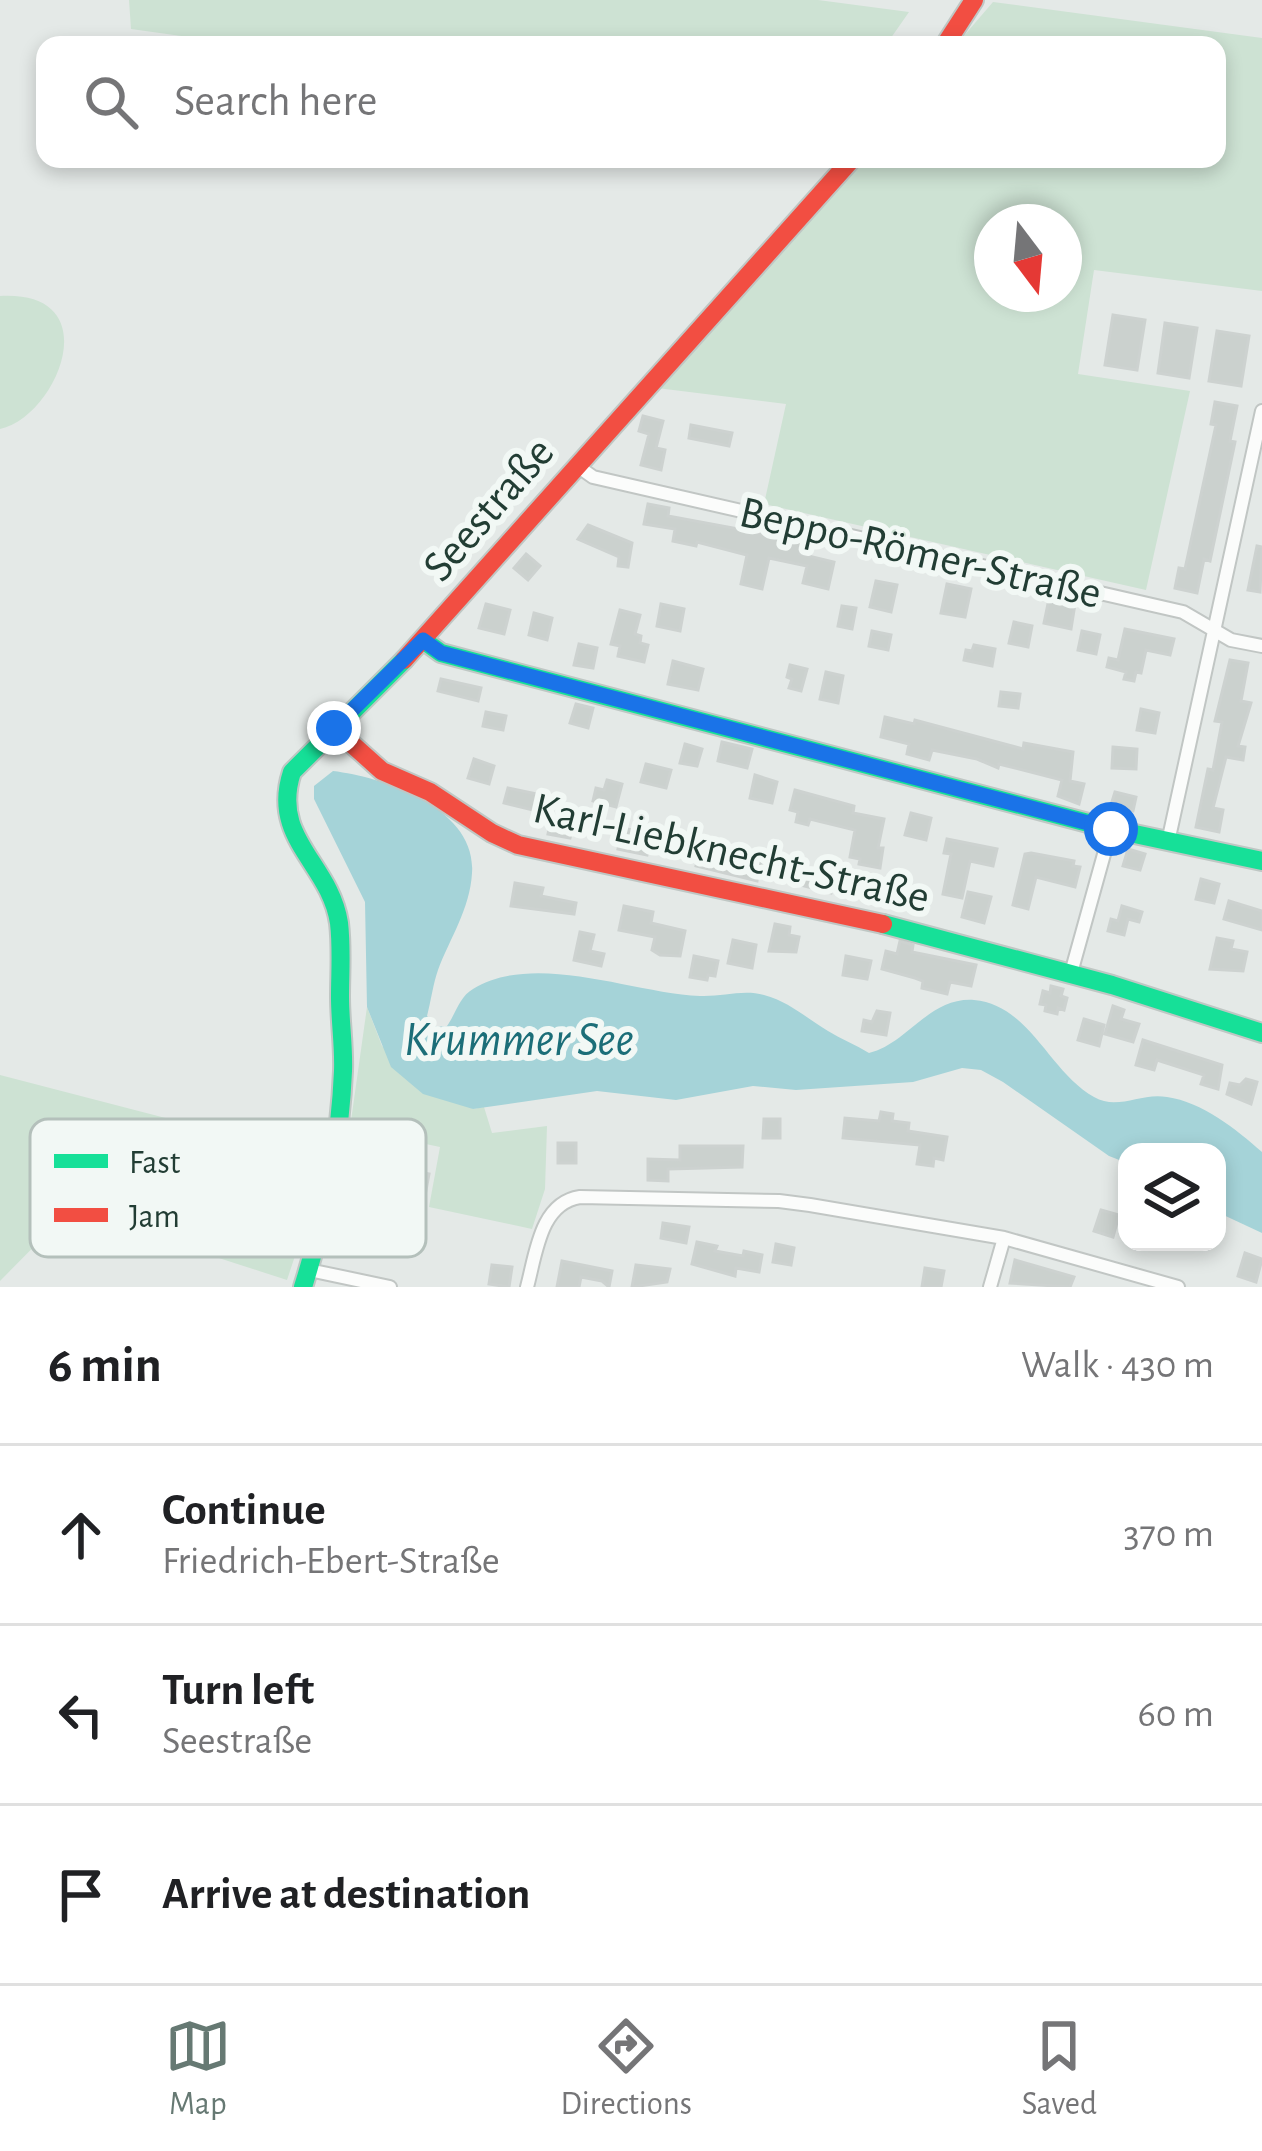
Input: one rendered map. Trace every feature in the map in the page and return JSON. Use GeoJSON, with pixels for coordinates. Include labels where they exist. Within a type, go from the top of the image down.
{"type":"FeatureCollection","features":[{"type":"Feature","properties":{"kind":"street"},"geometry":{"type":"LineString","coordinates":[[951,36],[974,0]]}},
{"type":"Feature","properties":{"kind":"street","name":"Seestraße"},"geometry":{"type":"LineString","coordinates":[[336,1119],[343,1067],[339,926],[330,894],[292,833],[284,803],[292,772],[423,640],[844,168]]}},
{"type":"Feature","properties":{"kind":"street"},"geometry":{"type":"LineString","coordinates":[[1168,842],[1262,411]]}},
{"type":"Feature","properties":{"kind":"street","name":"Beppo-Römer-Straße"},"geometry":{"type":"LineString","coordinates":[[576,465],[593,477],[1183,612],[1231,640],[1262,646]]}},
{"type":"Feature","properties":{"kind":"street"},"geometry":{"type":"LineString","coordinates":[[423,640],[441,653],[1111,829],[1262,862]]}},
{"type":"Feature","properties":{"kind":"street","name":"Karl-Liebknecht-Straße"},"geometry":{"type":"LineString","coordinates":[[334,728],[382,772],[430,792],[518,845],[915,932],[1071,973],[1262,1033]]}},
{"type":"Feature","properties":{"kind":"street"},"geometry":{"type":"LineString","coordinates":[[1071,973],[1111,829]]}},
{"type":"Feature","properties":{"kind":"street"},"geometry":{"type":"LineString","coordinates":[[527,1287],[549,1215],[560,1204],[580,1197],[779,1201],[1004,1238],[1178,1287]]}},
{"type":"Feature","properties":{"kind":"street"},"geometry":{"type":"LineString","coordinates":[[990,1287],[1004,1238]]}},
{"type":"Feature","properties":{"kind":"street"},"geometry":{"type":"LineString","coordinates":[[306,1278],[390,1287]]}},
{"type":"Feature","properties":{"kind":"green space"},"geometry":{"type":"Polygon","coordinates":[[[129,0],[818,0],[909,12],[892,36],[181,36],[131,29],[129,0]]]}},
{"type":"Feature","properties":{"kind":"green space"},"geometry":{"type":"Polygon","coordinates":[[[993,2],[1262,38],[1262,291],[1094,270],[1078,374],[1190,391],[1146,590],[764,504],[786,404],[657,388],[850,168],[1226,168],[1226,36],[964,36],[993,2]]]}},
{"type":"Feature","properties":{"kind":"green space"},"geometry":{"type":"Polygon","coordinates":[[[0,296],[34,300],[54,313],[63,332],[63,356],[40,402],[21,420],[0,429],[0,296]]]}},
{"type":"Feature","properties":{"kind":"green space"},"geometry":{"type":"Polygon","coordinates":[[[367,1007],[382,1046],[473,1109],[484,1107],[492,1133],[547,1126],[545,1189],[532,1229],[429,1207],[440,1147],[426,1144],[426,1119],[351,1119],[367,1007]]]}},
{"type":"Feature","properties":{"kind":"green space"},"geometry":{"type":"Polygon","coordinates":[[[0,1075],[169,1119],[30,1119],[30,1251],[0,1281],[0,1075]]]}},
{"type":"Feature","properties":{"kind":"green space"},"geometry":{"type":"Polygon","coordinates":[[[216,1257],[295,1257],[287,1280],[216,1257]]]}},
{"type":"Feature","properties":{"kind":"water","name":"Krummer See"},"geometry":{"type":"Polygon","coordinates":[[[333,771],[400,789],[443,814],[470,850],[468,899],[438,970],[427,1016],[437,1027],[447,1026],[468,992],[498,978],[525,974],[584,977],[700,996],[764,995],[869,1053],[944,1006],[974,1000],[993,1005],[1025,1026],[1064,1072],[1094,1097],[1112,1102],[1157,1096],[1180,1100],[1218,1118],[1252,1143],[1262,1152],[1262,1233],[1226,1216],[1226,1143],[1118,1143],[1118,1160],[981,1070],[962,1068],[913,1082],[796,1090],[753,1086],[676,1100],[597,1091],[473,1109],[423,1094],[391,1067],[367,1007],[365,902],[314,799],[314,786],[333,771]]]}},
{"type":"Feature","properties":{"kind":"building"},"geometry":{"type":"Polygon","coordinates":[[[1113,315],[1145,320],[1137,370],[1105,365],[1113,315]]]}},
{"type":"Feature","properties":{"kind":"building"},"geometry":{"type":"Polygon","coordinates":[[[1165,323],[1197,328],[1189,378],[1158,373],[1165,323]]]}},
{"type":"Feature","properties":{"kind":"building"},"geometry":{"type":"Polygon","coordinates":[[[1217,331],[1249,336],[1241,386],[1209,381],[1217,331]]]}},
{"type":"Feature","properties":{"kind":"building"},"geometry":{"type":"Polygon","coordinates":[[[1215,402],[1237,406],[1230,441],[1235,442],[1210,561],[1204,559],[1197,593],[1175,588],[1179,568],[1185,569],[1216,425],[1211,424],[1215,402]]]}},
{"type":"Feature","properties":{"kind":"building"},"geometry":{"type":"Polygon","coordinates":[[[643,416],[663,421],[656,448],[665,450],[661,470],[641,465],[649,434],[639,431],[643,416]]]}},
{"type":"Feature","properties":{"kind":"building"},"geometry":{"type":"Polygon","coordinates":[[[691,425],[732,433],[729,446],[689,438],[691,425]]]}},
{"type":"Feature","properties":{"kind":"building"},"geometry":{"type":"Polygon","coordinates":[[[648,504],[669,508],[668,516],[803,541],[800,554],[834,562],[828,589],[803,583],[807,566],[769,558],[762,589],[741,584],[747,555],[673,541],[675,529],[644,524],[648,504]]]}},
{"type":"Feature","properties":{"kind":"building"},"geometry":{"type":"Polygon","coordinates":[[[588,525],[632,543],[628,567],[618,566],[619,557],[578,539],[588,525]]]}},
{"type":"Feature","properties":{"kind":"building"},"geometry":{"type":"Polygon","coordinates":[[[1257,546],[1262,547],[1260,592],[1248,590],[1257,546]]]}},
{"type":"Feature","properties":{"kind":"building"},"geometry":{"type":"Polygon","coordinates":[[[526,554],[540,566],[528,580],[514,568],[526,554]]]}},
{"type":"Feature","properties":{"kind":"building"},"geometry":{"type":"Polygon","coordinates":[[[876,581],[897,585],[891,612],[870,607],[876,581]]]}},
{"type":"Feature","properties":{"kind":"building"},"geometry":{"type":"Polygon","coordinates":[[[947,584],[971,589],[965,617],[941,613],[947,584]]]}},
{"type":"Feature","properties":{"kind":"building"},"geometry":{"type":"Polygon","coordinates":[[[1049,599],[1075,604],[1071,629],[1044,623],[1049,599]]]}},
{"type":"Feature","properties":{"kind":"building"},"geometry":{"type":"Polygon","coordinates":[[[486,604],[510,610],[504,634],[479,628],[486,604]]]}},
{"type":"Feature","properties":{"kind":"building"},"geometry":{"type":"Polygon","coordinates":[[[661,604],[684,609],[680,631],[657,626],[661,604]]]}},
{"type":"Feature","properties":{"kind":"building"},"geometry":{"type":"Polygon","coordinates":[[[842,606],[856,608],[852,629],[838,626],[842,606]]]}},
{"type":"Feature","properties":{"kind":"building"},"geometry":{"type":"Polygon","coordinates":[[[620,610],[640,615],[635,634],[641,636],[640,643],[648,645],[644,662],[618,656],[620,646],[611,644],[620,610]]]}},
{"type":"Feature","properties":{"kind":"building"},"geometry":{"type":"Polygon","coordinates":[[[534,613],[552,618],[547,640],[529,635],[534,613]]]}},
{"type":"Feature","properties":{"kind":"building"},"geometry":{"type":"Polygon","coordinates":[[[1014,622],[1032,626],[1028,647],[1009,643],[1014,622]]]}},
{"type":"Feature","properties":{"kind":"building"},"geometry":{"type":"Polygon","coordinates":[[[1125,629],[1174,639],[1170,655],[1146,650],[1141,673],[1136,672],[1134,681],[1124,679],[1126,672],[1107,667],[1109,658],[1118,660],[1125,629]]]}},
{"type":"Feature","properties":{"kind":"building"},"geometry":{"type":"Polygon","coordinates":[[[872,631],[891,635],[888,650],[869,646],[872,631]]]}},
{"type":"Feature","properties":{"kind":"building"},"geometry":{"type":"Polygon","coordinates":[[[1082,631],[1100,635],[1096,654],[1078,650],[1082,631]]]}},
{"type":"Feature","properties":{"kind":"building"},"geometry":{"type":"Polygon","coordinates":[[[579,644],[597,648],[593,668],[574,665],[579,644]]]}},
{"type":"Feature","properties":{"kind":"building"},"geometry":{"type":"Polygon","coordinates":[[[974,645],[995,649],[992,666],[964,660],[966,650],[972,651],[974,645]]]}},
{"type":"Feature","properties":{"kind":"building"},"geometry":{"type":"Polygon","coordinates":[[[1230,660],[1248,663],[1241,701],[1251,703],[1238,746],[1245,747],[1243,760],[1226,757],[1213,808],[1223,810],[1219,832],[1196,827],[1208,769],[1213,770],[1222,722],[1215,721],[1230,660]]]}},
{"type":"Feature","properties":{"kind":"building"},"geometry":{"type":"Polygon","coordinates":[[[673,661],[703,669],[698,690],[668,684],[673,661]]]}},
{"type":"Feature","properties":{"kind":"building"},"geometry":{"type":"Polygon","coordinates":[[[790,665],[807,669],[801,691],[789,688],[790,665]]]}},
{"type":"Feature","properties":{"kind":"building"},"geometry":{"type":"Polygon","coordinates":[[[826,672],[843,676],[838,703],[820,699],[826,672]]]}},
{"type":"Feature","properties":{"kind":"building"},"geometry":{"type":"Polygon","coordinates":[[[441,679],[481,688],[478,701],[438,691],[441,679]]]}},
{"type":"Feature","properties":{"kind":"building"},"geometry":{"type":"Polygon","coordinates":[[[1001,692],[1020,694],[1018,708],[999,706],[1001,692]]]}},
{"type":"Feature","properties":{"kind":"building"},"geometry":{"type":"Polygon","coordinates":[[[576,704],[593,708],[588,728],[570,723],[576,704]]]}},
{"type":"Feature","properties":{"kind":"building"},"geometry":{"type":"Polygon","coordinates":[[[1141,709],[1159,713],[1155,733],[1137,730],[1141,709]]]}},
{"type":"Feature","properties":{"kind":"building"},"geometry":{"type":"Polygon","coordinates":[[[486,712],[506,716],[503,730],[483,726],[486,712]]]}},
{"type":"Feature","properties":{"kind":"building"},"geometry":{"type":"Polygon","coordinates":[[[885,717],[914,724],[915,720],[1023,749],[1024,743],[1073,752],[1070,781],[1084,784],[1079,804],[1058,796],[1062,780],[932,750],[929,760],[907,754],[909,744],[881,737],[885,717]]]}},
{"type":"Feature","properties":{"kind":"building"},"geometry":{"type":"Polygon","coordinates":[[[722,742],[752,749],[747,768],[718,761],[722,742]]]}},
{"type":"Feature","properties":{"kind":"building"},"geometry":{"type":"Polygon","coordinates":[[[685,744],[702,749],[697,766],[680,763],[685,744]]]}},
{"type":"Feature","properties":{"kind":"building"},"geometry":{"type":"Polygon","coordinates":[[[1113,747],[1137,749],[1136,769],[1112,768],[1113,747]]]}},
{"type":"Feature","properties":{"kind":"building"},"geometry":{"type":"Polygon","coordinates":[[[474,759],[494,766],[489,784],[468,778],[474,759]]]}},
{"type":"Feature","properties":{"kind":"building"},"geometry":{"type":"Polygon","coordinates":[[[646,764],[671,770],[666,788],[641,782],[646,764]]]}},
{"type":"Feature","properties":{"kind":"building"},"geometry":{"type":"Polygon","coordinates":[[[755,775],[777,782],[772,803],[750,798],[755,775]]]}},
{"type":"Feature","properties":{"kind":"building"},"geometry":{"type":"Polygon","coordinates":[[[607,780],[622,784],[616,807],[593,801],[596,788],[604,790],[607,780]]]}},
{"type":"Feature","properties":{"kind":"building"},"geometry":{"type":"Polygon","coordinates":[[[508,788],[541,795],[537,811],[504,803],[508,788]]]}},
{"type":"Feature","properties":{"kind":"building"},"geometry":{"type":"Polygon","coordinates":[[[795,790],[854,806],[853,813],[884,819],[878,848],[883,848],[880,868],[850,857],[855,830],[810,819],[808,825],[796,822],[798,812],[790,810],[795,790]]]}},
{"type":"Feature","properties":{"kind":"building"},"geometry":{"type":"Polygon","coordinates":[[[1115,792],[1136,797],[1133,811],[1111,805],[1115,792]]]}},
{"type":"Feature","properties":{"kind":"building"},"geometry":{"type":"Polygon","coordinates":[[[911,813],[931,818],[926,840],[905,835],[911,813]]]}},
{"type":"Feature","properties":{"kind":"building"},"geometry":{"type":"Polygon","coordinates":[[[552,815],[575,820],[570,838],[548,834],[552,815]]]}},
{"type":"Feature","properties":{"kind":"building"},"geometry":{"type":"Polygon","coordinates":[[[622,828],[652,834],[647,855],[618,849],[622,828]]]}},
{"type":"Feature","properties":{"kind":"building"},"geometry":{"type":"Polygon","coordinates":[[[947,839],[997,849],[993,866],[970,861],[962,898],[943,894],[951,854],[944,853],[947,839]]]}},
{"type":"Feature","properties":{"kind":"building"},"geometry":{"type":"Polygon","coordinates":[[[700,847],[774,862],[776,855],[799,861],[798,866],[836,874],[831,893],[758,874],[757,881],[696,866],[700,847]]]}},
{"type":"Feature","properties":{"kind":"building"},"geometry":{"type":"Polygon","coordinates":[[[1128,849],[1145,854],[1140,870],[1123,866],[1128,849]]]}},
{"type":"Feature","properties":{"kind":"building"},"geometry":{"type":"Polygon","coordinates":[[[1025,854],[1074,861],[1073,866],[1080,867],[1075,887],[1036,877],[1028,909],[1013,905],[1025,854]]]}},
{"type":"Feature","properties":{"kind":"building"},"geometry":{"type":"Polygon","coordinates":[[[1201,879],[1219,884],[1214,903],[1196,899],[1201,879]]]}},
{"type":"Feature","properties":{"kind":"building"},"geometry":{"type":"Polygon","coordinates":[[[515,883],[543,888],[541,896],[576,903],[574,914],[511,906],[515,883]]]}},
{"type":"Feature","properties":{"kind":"building"},"geometry":{"type":"Polygon","coordinates":[[[968,892],[991,897],[984,923],[962,917],[968,892]]]}},
{"type":"Feature","properties":{"kind":"building"},"geometry":{"type":"Polygon","coordinates":[[[1229,901],[1262,911],[1262,930],[1224,919],[1229,901]]]}},
{"type":"Feature","properties":{"kind":"building"},"geometry":{"type":"Polygon","coordinates":[[[624,906],[653,912],[651,923],[685,931],[680,956],[652,950],[655,937],[619,930],[624,906]]]}},
{"type":"Feature","properties":{"kind":"building"},"geometry":{"type":"Polygon","coordinates":[[[1122,906],[1142,912],[1139,922],[1128,919],[1124,935],[1108,931],[1111,919],[1118,921],[1122,906]]]}},
{"type":"Feature","properties":{"kind":"building"},"geometry":{"type":"Polygon","coordinates":[[[775,924],[790,927],[789,935],[799,937],[796,952],[769,951],[775,924]]]}},
{"type":"Feature","properties":{"kind":"building"},"geometry":{"type":"Polygon","coordinates":[[[580,932],[594,935],[590,951],[604,954],[601,966],[574,960],[580,932]]]}},
{"type":"Feature","properties":{"kind":"building"},"geometry":{"type":"Polygon","coordinates":[[[1217,938],[1233,941],[1231,949],[1247,952],[1243,971],[1210,969],[1217,938]]]}},
{"type":"Feature","properties":{"kind":"building"},"geometry":{"type":"Polygon","coordinates":[[[733,940],[756,945],[752,968],[728,963],[733,940]]]}},
{"type":"Feature","properties":{"kind":"building"},"geometry":{"type":"Polygon","coordinates":[[[900,941],[913,945],[912,952],[976,965],[971,986],[950,982],[947,994],[882,969],[886,951],[897,954],[900,941]]]}},
{"type":"Feature","properties":{"kind":"building"},"geometry":{"type":"Polygon","coordinates":[[[694,956],[718,961],[715,976],[708,975],[707,980],[690,977],[694,956]]]}},
{"type":"Feature","properties":{"kind":"building"},"geometry":{"type":"Polygon","coordinates":[[[846,956],[871,961],[867,979],[843,975],[846,956]]]}},
{"type":"Feature","properties":{"kind":"building"},"geometry":{"type":"Polygon","coordinates":[[[1051,986],[1063,989],[1061,996],[1067,998],[1064,1010],[1058,1008],[1057,1014],[1040,1004],[1043,991],[1050,993],[1051,986]]]}},
{"type":"Feature","properties":{"kind":"building"},"geometry":{"type":"Polygon","coordinates":[[[1113,1006],[1124,1010],[1121,1019],[1139,1024],[1133,1042],[1105,1034],[1113,1006]]]}},
{"type":"Feature","properties":{"kind":"building"},"geometry":{"type":"Polygon","coordinates":[[[877,1011],[890,1013],[886,1035],[862,1031],[864,1020],[872,1022],[877,1011]]]}},
{"type":"Feature","properties":{"kind":"building"},"geometry":{"type":"Polygon","coordinates":[[[1084,1019],[1104,1025],[1099,1046],[1078,1040],[1084,1019]]]}},
{"type":"Feature","properties":{"kind":"building"},"geometry":{"type":"Polygon","coordinates":[[[1143,1040],[1222,1065],[1218,1089],[1201,1084],[1204,1075],[1157,1060],[1154,1070],[1136,1065],[1143,1040]]]}},
{"type":"Feature","properties":{"kind":"building"},"geometry":{"type":"Polygon","coordinates":[[[1246,1079],[1257,1082],[1251,1104],[1227,1094],[1230,1083],[1240,1085],[1246,1079]]]}},
{"type":"Feature","properties":{"kind":"building"},"geometry":{"type":"Polygon","coordinates":[[[881,1112],[893,1114],[892,1121],[909,1123],[908,1131],[947,1137],[943,1160],[934,1158],[933,1166],[917,1164],[920,1145],[843,1138],[845,1118],[879,1121],[881,1112]]]}},
{"type":"Feature","properties":{"kind":"building"},"geometry":{"type":"Polygon","coordinates":[[[764,1119],[780,1119],[780,1138],[763,1138],[764,1119]]]}},
{"type":"Feature","properties":{"kind":"building"},"geometry":{"type":"Polygon","coordinates":[[[558,1143],[576,1143],[576,1163],[558,1163],[558,1143]]]}},
{"type":"Feature","properties":{"kind":"building"},"geometry":{"type":"Polygon","coordinates":[[[680,1146],[743,1146],[742,1167],[668,1169],[668,1181],[648,1180],[648,1159],[680,1160],[680,1146]]]}},
{"type":"Feature","properties":{"kind":"building"},"geometry":{"type":"Polygon","coordinates":[[[1101,1210],[1118,1215],[1113,1237],[1094,1231],[1101,1210]]]}},
{"type":"Feature","properties":{"kind":"building"},"geometry":{"type":"Polygon","coordinates":[[[663,1223],[689,1227],[686,1243],[661,1238],[663,1223]]]}},
{"type":"Feature","properties":{"kind":"building"},"geometry":{"type":"Polygon","coordinates":[[[697,1242],[717,1246],[715,1251],[762,1255],[759,1272],[736,1268],[735,1276],[692,1264],[697,1242]]]}},
{"type":"Feature","properties":{"kind":"building"},"geometry":{"type":"Polygon","coordinates":[[[776,1244],[794,1248],[791,1265],[773,1262],[776,1244]]]}},
{"type":"Feature","properties":{"kind":"building"},"geometry":{"type":"Polygon","coordinates":[[[1245,1253],[1262,1259],[1256,1282],[1238,1276],[1245,1253]]]}},
{"type":"Feature","properties":{"kind":"building"},"geometry":{"type":"Polygon","coordinates":[[[1015,1260],[1074,1277],[1070,1287],[1010,1283],[1015,1260]]]}},
{"type":"Feature","properties":{"kind":"building"},"geometry":{"type":"Polygon","coordinates":[[[562,1261],[612,1271],[609,1287],[581,1277],[579,1287],[557,1287],[562,1261]]]}},
{"type":"Feature","properties":{"kind":"building"},"geometry":{"type":"Polygon","coordinates":[[[492,1265],[512,1267],[509,1287],[489,1284],[492,1265]]]}},
{"type":"Feature","properties":{"kind":"building"},"geometry":{"type":"Polygon","coordinates":[[[636,1265],[670,1269],[667,1282],[632,1287],[636,1265]]]}},
{"type":"Feature","properties":{"kind":"building"},"geometry":{"type":"Polygon","coordinates":[[[925,1268],[944,1271],[941,1287],[922,1287],[925,1268]]]}},
{"type":"Feature","properties":{"kind":"traffic: fast"},"geometry":{"type":"LineString","coordinates":[[423,640],[441,653],[1111,829],[1262,861]]}},
{"type":"Feature","properties":{"kind":"traffic: fast"},"geometry":{"type":"LineString","coordinates":[[339,1119],[343,1062],[339,923],[325,884],[295,833],[287,795],[292,772],[404,660]]}},
{"type":"Feature","properties":{"kind":"traffic: fast"},"geometry":{"type":"LineString","coordinates":[[883,924],[1112,985],[1262,1033]]}},
{"type":"Feature","properties":{"kind":"traffic: fast"},"geometry":{"type":"LineString","coordinates":[[303,1287],[311,1257]]}},
{"type":"Feature","properties":{"kind":"traffic: jam"},"geometry":{"type":"LineString","coordinates":[[951,36],[974,0]]}},
{"type":"Feature","properties":{"kind":"traffic: jam"},"geometry":{"type":"LineString","coordinates":[[404,660],[844,168]]}},
{"type":"Feature","properties":{"kind":"traffic: jam"},"geometry":{"type":"LineString","coordinates":[[334,728],[382,771],[430,792],[518,845],[883,924]]}},
{"type":"Feature","properties":{"kind":"route"},"geometry":{"type":"LineString","coordinates":[[334,728],[423,640],[441,653],[1111,829]]}}]}
